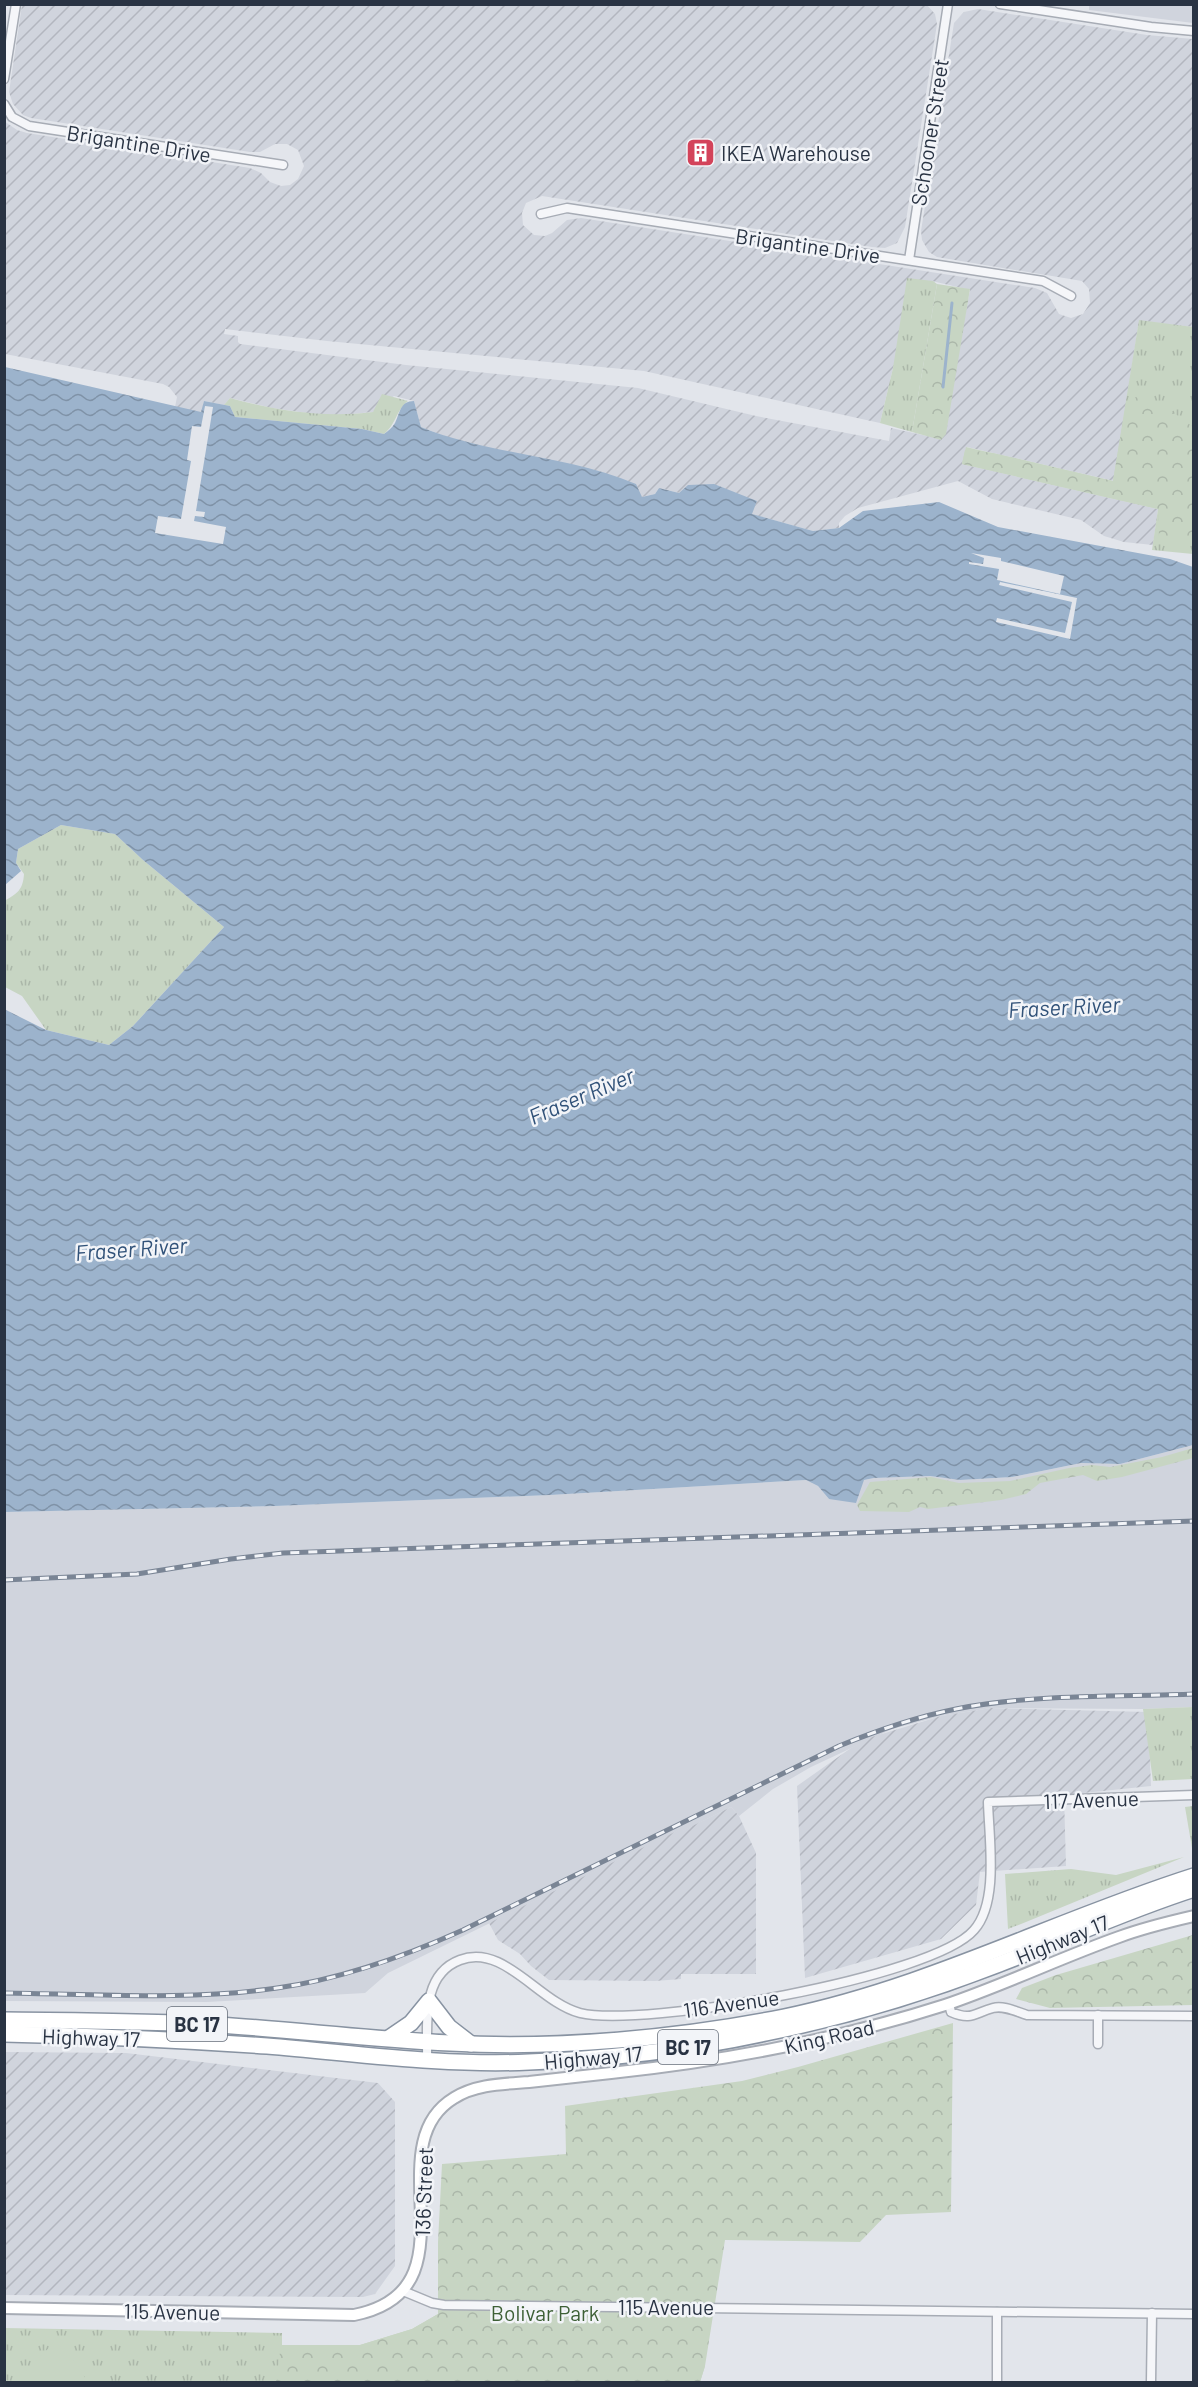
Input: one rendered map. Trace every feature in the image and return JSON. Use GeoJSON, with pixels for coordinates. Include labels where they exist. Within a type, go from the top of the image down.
{"type":"FeatureCollection","features":[{"type":"Feature","properties":{"kind":"highway","name":"Highway 17"},"geometry":{"type":"LineString","coordinates":[[4,2020],[217,2025],[471,2044],[523,2044],[630,2038],[706,2029],[784,2017],[877,1993],[936,1974],[1146,1891],[1194,1876]]}},
{"type":"Feature","properties":{"kind":"highway","name":"Highway 17"},"geometry":{"type":"LineString","coordinates":[[4,2034],[216,2043],[427,2060],[526,2062],[598,2058],[680,2048],[764,2034],[835,2018],[941,1986],[1151,1903],[1194,1889]]}},
{"type":"Feature","properties":{"kind":"highway"},"geometry":{"type":"LineString","coordinates":[[389,2038],[411,2023],[429,2001],[449,2027],[471,2044]]}},
{"type":"Feature","properties":{"kind":"street"},"geometry":{"type":"LineString","coordinates":[[4,79],[16,4]]}},
{"type":"Feature","properties":{"kind":"street","name":"Schooner Street"},"geometry":{"type":"LineString","coordinates":[[909,260],[948,4]]}},
{"type":"Feature","properties":{"kind":"street"},"geometry":{"type":"LineString","coordinates":[[1000,4],[1151,27],[1194,31]]}},
{"type":"Feature","properties":{"kind":"street","name":"Brigantine Drive"},"geometry":{"type":"LineString","coordinates":[[4,104],[12,117],[28,126],[283,165]]}},
{"type":"Feature","properties":{"kind":"street","name":"Brigantine Drive"},"geometry":{"type":"LineString","coordinates":[[541,214],[567,208],[909,260],[1043,281],[1071,296]]}},
{"type":"Feature","properties":{"kind":"street","name":"117 Avenue"},"geometry":{"type":"LineString","coordinates":[[988,1802],[1194,1795]]}},
{"type":"Feature","properties":{"kind":"street","name":"116 Avenue"},"geometry":{"type":"LineString","coordinates":[[429,2001],[432,1986],[444,1969],[466,1958],[489,1958],[510,1968],[569,2010],[594,2015],[618,2016],[712,2007],[799,1993],[854,1981],[939,1953],[960,1943],[975,1930],[987,1911],[990,1885],[988,1802]]}},
{"type":"Feature","properties":{"kind":"street","name":"King Road"},"geometry":{"type":"LineString","coordinates":[[452,2099],[468,2091],[485,2087],[682,2065],[768,2051],[861,2030],[949,2004],[1120,1936],[1194,1917]]}},
{"type":"Feature","properties":{"kind":"street"},"geometry":{"type":"LineString","coordinates":[[427,2060],[429,2001]]}},
{"type":"Feature","properties":{"kind":"street"},"geometry":{"type":"LineString","coordinates":[[949,2004],[951,2012],[961,2016],[975,2016],[994,2008],[1027,2014],[1194,2016]]}},
{"type":"Feature","properties":{"kind":"street"},"geometry":{"type":"LineString","coordinates":[[1098,2015],[1098,2044]]}},
{"type":"Feature","properties":{"kind":"street","name":"136 Street"},"geometry":{"type":"LineString","coordinates":[[403,2290],[415,2272],[420,2248],[423,2143],[428,2125],[452,2099]]}},
{"type":"Feature","properties":{"kind":"street","name":"115 Avenue"},"geometry":{"type":"LineString","coordinates":[[4,2308],[354,2315],[373,2311],[392,2302],[403,2290],[444,2305],[1194,2314]]}},
{"type":"Feature","properties":{"kind":"street"},"geometry":{"type":"LineString","coordinates":[[997,2382],[998,2312]]}},
{"type":"Feature","properties":{"kind":"street"},"geometry":{"type":"LineString","coordinates":[[1151,2382],[1152,2313]]}},
{"type":"Feature","properties":{"kind":"shaded area"},"geometry":{"type":"Polygon","coordinates":[[[22,5],[927,5],[935,14],[937,24],[905,227],[897,243],[885,248],[872,247],[542,196],[526,203],[522,213],[523,225],[534,235],[545,236],[567,220],[581,218],[1035,288],[1047,293],[1059,314],[1071,318],[1083,314],[1090,303],[1089,289],[1082,281],[937,257],[929,252],[922,240],[921,231],[954,23],[964,12],[978,9],[1147,35],[1193,39],[1193,327],[1139,321],[1114,481],[967,447],[962,464],[1158,509],[1153,545],[1124,542],[1104,536],[1081,520],[992,499],[958,481],[858,508],[845,516],[839,523],[839,528],[813,531],[751,514],[757,501],[679,493],[659,488],[655,494],[642,497],[447,437],[421,427],[414,401],[394,396],[373,412],[341,415],[320,415],[272,408],[230,398],[224,405],[204,401],[202,413],[175,407],[177,397],[169,387],[163,384],[5,354],[4,121],[17,130],[27,133],[250,168],[261,173],[270,182],[281,186],[290,185],[298,179],[304,166],[298,150],[287,144],[275,144],[260,152],[250,152],[31,118],[23,115],[13,104],[9,92],[22,5]],[[932,281],[893,368],[880,423],[644,371],[225,329],[224,334],[238,336],[240,344],[406,365],[638,388],[756,416],[889,441],[891,428],[941,439],[970,290],[932,281]]]}},
{"type":"Feature","properties":{"kind":"shaded area"},"geometry":{"type":"Polygon","coordinates":[[[1089,5],[1193,5],[1193,23],[1089,10],[1089,5]]]}},
{"type":"Feature","properties":{"kind":"shaded area"},"geometry":{"type":"Polygon","coordinates":[[[1193,1445],[1193,1707],[991,1708],[941,1716],[892,1729],[811,1767],[773,1789],[739,1816],[731,1807],[681,1832],[680,1830],[388,1973],[365,1993],[207,2002],[5,2001],[4,1512],[275,1506],[550,1495],[806,1480],[818,1486],[829,1499],[864,1480],[874,1478],[930,1476],[960,1480],[1012,1477],[1081,1463],[1120,1464],[1193,1445]]]}},
{"type":"Feature","properties":{"kind":"shaded area"},"geometry":{"type":"Polygon","coordinates":[[[991,1708],[1148,1712],[1151,1786],[1064,1795],[1066,1866],[980,1872],[976,1905],[941,1939],[805,1978],[797,1786],[851,1748],[872,1737],[941,1716],[991,1708]]]}},
{"type":"Feature","properties":{"kind":"shaded area"},"geometry":{"type":"Polygon","coordinates":[[[731,1807],[739,1816],[756,1853],[756,1974],[681,1974],[681,1979],[655,1981],[549,1980],[520,1954],[498,1940],[489,1923],[681,1829],[682,1831],[731,1807]]]}},
{"type":"Feature","properties":{"kind":"shaded area"},"geometry":{"type":"Polygon","coordinates":[[[5,2052],[126,2053],[378,2083],[395,2102],[395,2266],[375,2294],[363,2297],[5,2295],[5,2052]]]}},
{"type":"Feature","properties":{"kind":"green space"},"geometry":{"type":"Polygon","coordinates":[[[907,278],[933,281],[937,284],[912,432],[880,423],[893,368],[907,278]]]}},
{"type":"Feature","properties":{"kind":"green space"},"geometry":{"type":"Polygon","coordinates":[[[937,284],[970,289],[946,434],[941,440],[912,432],[937,284]]]}},
{"type":"Feature","properties":{"kind":"green space"},"geometry":{"type":"Polygon","coordinates":[[[1139,320],[1193,327],[1193,554],[1152,550],[1158,509],[962,464],[966,447],[1113,481],[1139,320]]]}},
{"type":"Feature","properties":{"kind":"green space"},"geometry":{"type":"Polygon","coordinates":[[[382,394],[408,401],[384,434],[362,429],[235,417],[230,406],[224,405],[230,398],[266,407],[301,412],[354,414],[373,412],[382,394]]]}},
{"type":"Feature","properties":{"kind":"green space"},"geometry":{"type":"Polygon","coordinates":[[[1136,397],[1160,403],[1193,427],[1193,544],[1165,541],[1159,537],[1158,509],[962,464],[965,450],[993,453],[1113,481],[1126,404],[1136,397]]]}},
{"type":"Feature","properties":{"kind":"green space"},"geometry":{"type":"Polygon","coordinates":[[[61,825],[115,834],[224,927],[133,1026],[109,1045],[46,1030],[22,996],[5,987],[4,901],[21,888],[24,874],[16,863],[18,849],[61,825]]]}},
{"type":"Feature","properties":{"kind":"green space"},"geometry":{"type":"Polygon","coordinates":[[[1193,1448],[1193,1458],[1122,1477],[1097,1481],[1083,1475],[1040,1483],[1026,1494],[1001,1500],[928,1509],[920,1507],[909,1512],[860,1511],[857,1505],[870,1482],[931,1477],[959,1483],[1010,1481],[1069,1468],[1092,1465],[1110,1467],[1162,1457],[1193,1448]]]}},
{"type":"Feature","properties":{"kind":"green space"},"geometry":{"type":"Polygon","coordinates":[[[1193,1707],[1193,1779],[1153,1781],[1143,1709],[1193,1707]]]}},
{"type":"Feature","properties":{"kind":"green space"},"geometry":{"type":"Polygon","coordinates":[[[1193,1806],[1194,1854],[1185,1807],[1193,1806]]]}},
{"type":"Feature","properties":{"kind":"green space"},"geometry":{"type":"Polygon","coordinates":[[[1184,1857],[1008,1929],[1005,1874],[1071,1869],[1116,1875],[1184,1857]]]}},
{"type":"Feature","properties":{"kind":"green space"},"geometry":{"type":"Polygon","coordinates":[[[1193,1935],[1193,2005],[1050,2008],[1016,1999],[1022,1988],[1056,1975],[1193,1935]]]}},
{"type":"Feature","properties":{"kind":"green space"},"geometry":{"type":"Polygon","coordinates":[[[953,2023],[951,2212],[886,2215],[860,2242],[725,2240],[705,2366],[700,2382],[276,2382],[281,2345],[360,2345],[412,2329],[438,2314],[438,2242],[442,2164],[566,2154],[565,2106],[742,2081],[953,2023]]]}},
{"type":"Feature","properties":{"kind":"green space","name":"Bolivar Park"},"geometry":{"type":"Polygon","coordinates":[[[438,2242],[705,2366],[700,2382],[5,2382],[5,2328],[282,2333],[282,2345],[360,2345],[412,2329],[438,2314],[438,2242]]]}},
{"type":"Feature","properties":{"kind":"green space"},"geometry":{"type":"Polygon","coordinates":[[[55,2342],[74,2360],[87,2382],[14,2382],[55,2342]]]}},
{"type":"Feature","properties":{"kind":"water","name":"Fraser River"},"geometry":{"type":"Polygon","coordinates":[[[5,367],[201,412],[204,401],[230,406],[235,417],[362,429],[384,434],[394,425],[403,405],[414,401],[421,427],[474,444],[610,474],[636,484],[642,497],[655,494],[659,488],[679,493],[688,485],[714,484],[757,501],[752,514],[813,531],[839,528],[863,511],[939,502],[998,527],[1170,559],[1193,567],[1193,1445],[1120,1464],[1081,1463],[1012,1477],[960,1480],[930,1476],[874,1478],[864,1480],[856,1503],[829,1499],[818,1486],[806,1480],[550,1495],[275,1506],[5,1512],[4,1009],[46,1030],[109,1045],[133,1026],[224,927],[115,834],[61,825],[18,849],[16,863],[21,871],[5,885],[5,367]]]}},
{"type":"Feature","properties":{"kind":"pier"},"geometry":{"type":"Polygon","coordinates":[[[205,406],[213,407],[196,511],[205,512],[204,517],[195,516],[194,521],[226,527],[223,544],[155,533],[158,516],[181,519],[191,461],[187,460],[192,426],[201,427],[205,406]]]}},
{"type":"Feature","properties":{"kind":"pier"},"geometry":{"type":"Polygon","coordinates":[[[971,553],[1001,558],[1001,561],[1064,576],[1060,594],[997,580],[999,569],[969,564],[969,562],[983,564],[984,558],[971,553]]]}},
{"type":"Feature","properties":{"kind":"pier"},"geometry":{"type":"Polygon","coordinates":[[[1000,582],[1077,598],[1070,639],[996,622],[997,618],[1065,633],[1072,602],[999,585],[1000,582]]]}},
{"type":"Feature","properties":{"kind":"waterway"},"geometry":{"type":"LineString","coordinates":[[943,387],[952,303]]}},
{"type":"Feature","properties":{"kind":"railway"},"geometry":{"type":"LineString","coordinates":[[4,1580],[137,1574],[283,1553],[1194,1521]]}},
{"type":"Feature","properties":{"kind":"railway"},"geometry":{"type":"LineString","coordinates":[[4,1993],[175,1996],[277,1988],[349,1973],[395,1958],[463,1930],[839,1746],[897,1724],[984,1704],[1074,1697],[1194,1694]]}},
{"type":"Feature","properties":{"kind":"place","name":"IKEA Warehouse"},"geometry":{"type":"Point","coordinates":[700,152]}}]}
